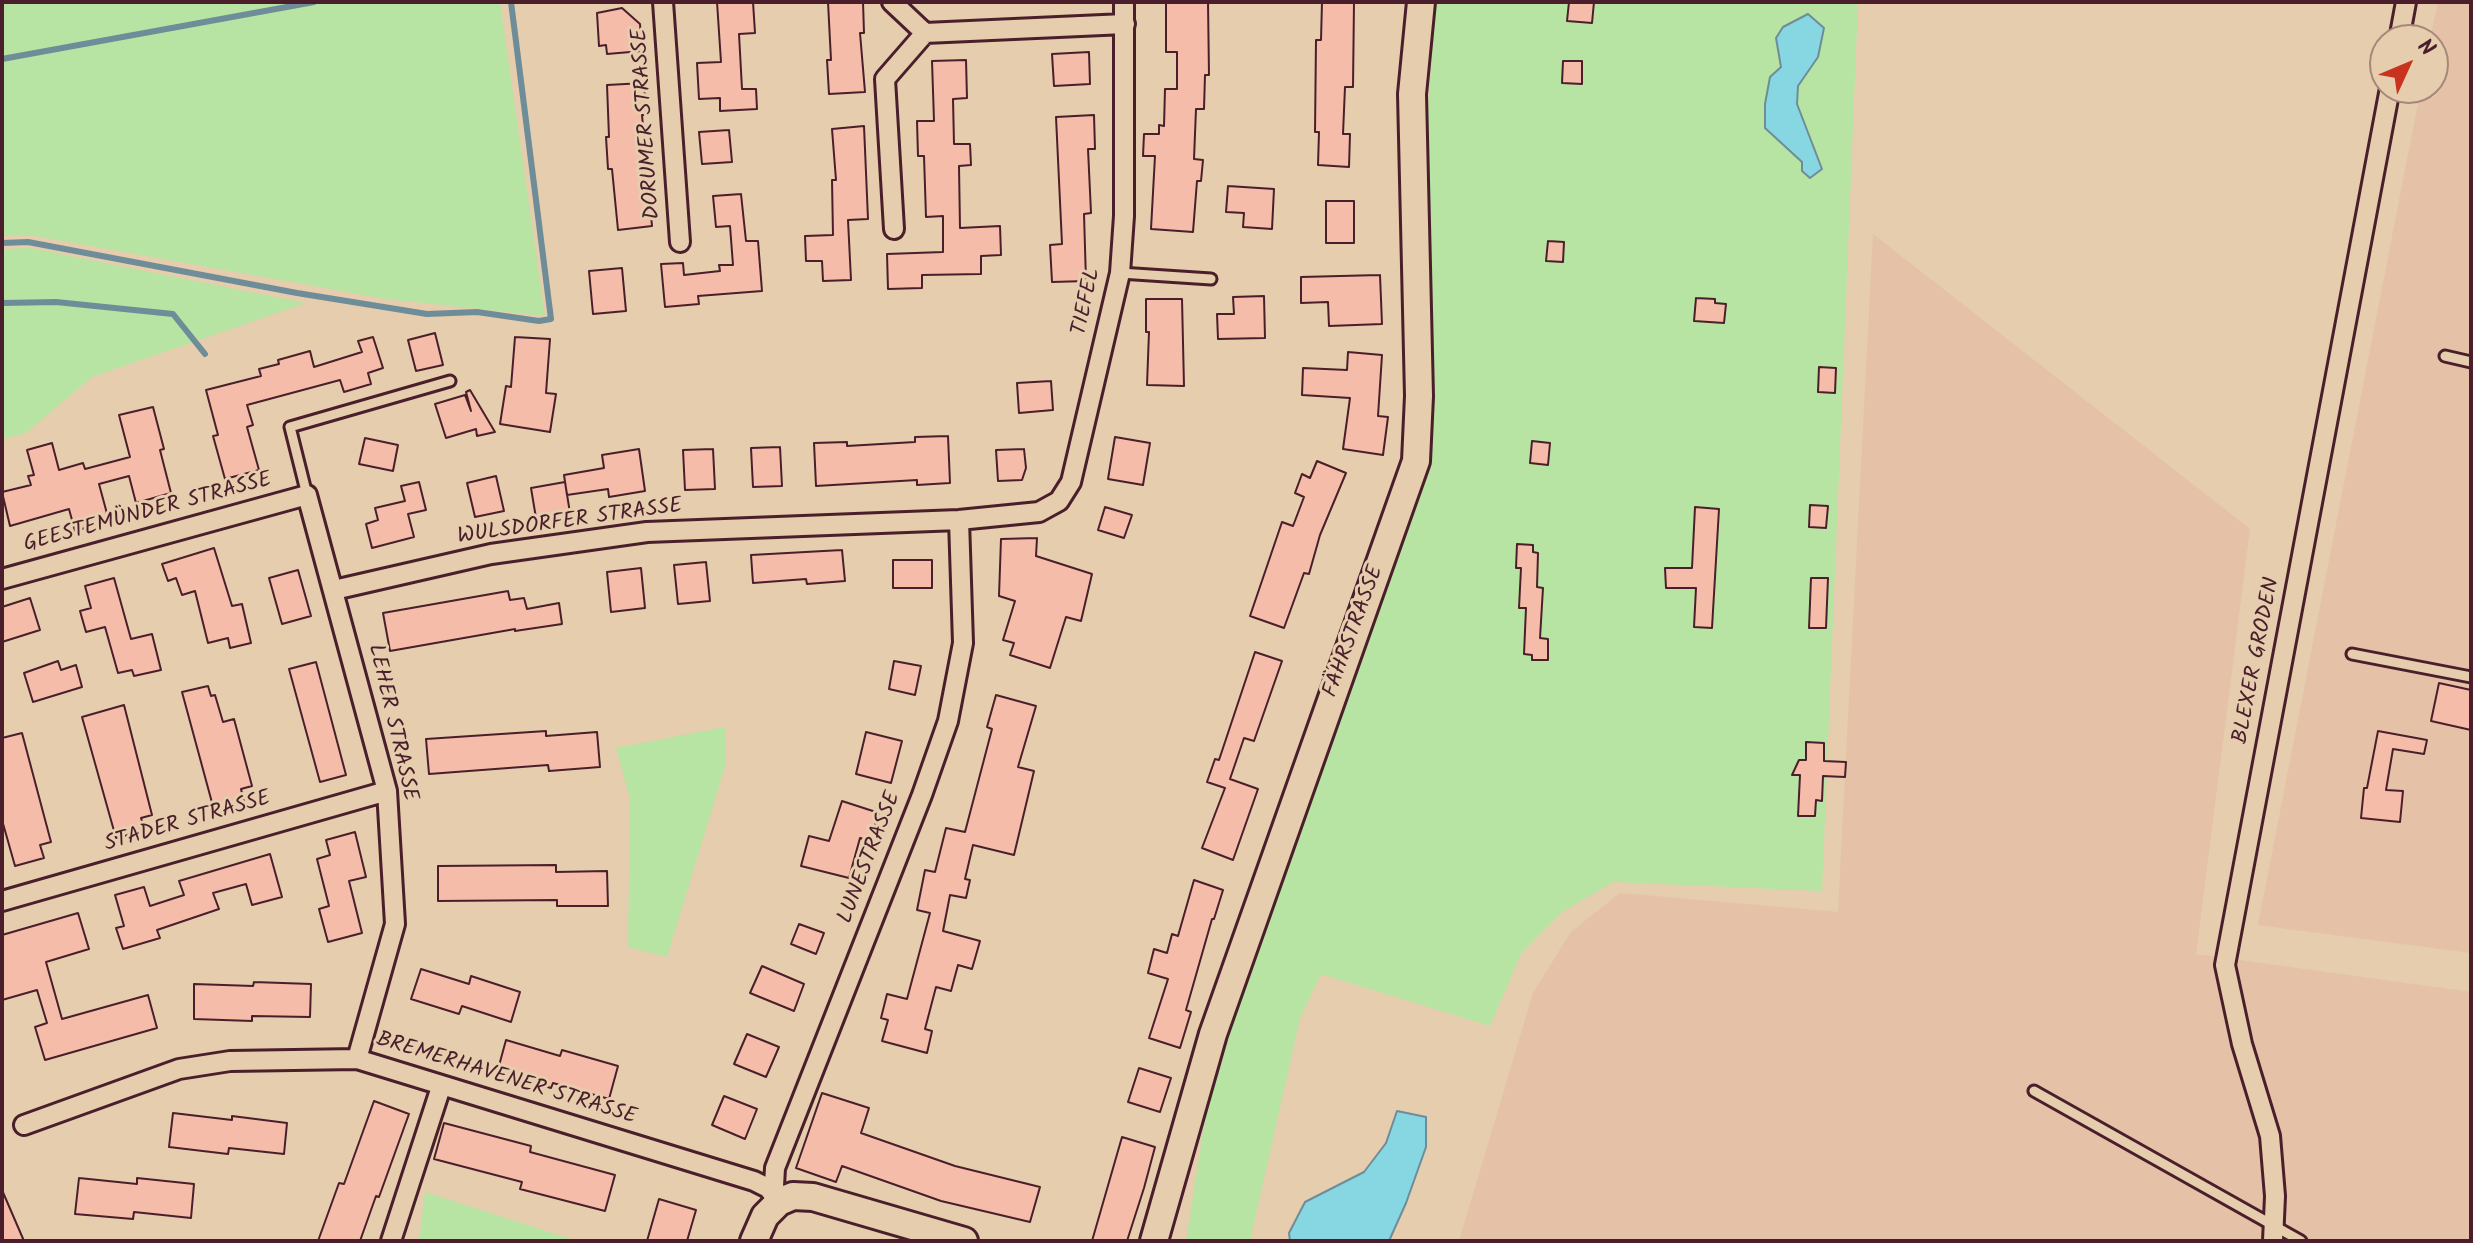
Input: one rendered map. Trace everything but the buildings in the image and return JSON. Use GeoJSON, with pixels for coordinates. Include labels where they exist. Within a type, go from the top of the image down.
{"type":"FeatureCollection","features":[{"type":"Feature","properties":{"kind":"street","name":"DORUMER STRASSE"},"geometry":{"type":"LineString","coordinates":[[663,2],[680,242]]}},
{"type":"Feature","properties":{"kind":"street"},"geometry":{"type":"LineString","coordinates":[[892,2],[925,33],[1125,24]]}},
{"type":"Feature","properties":{"kind":"street","name":"TIEFEL"},"geometry":{"type":"LineString","coordinates":[[959,520],[1039,512],[1059,501],[1071,482],[1120,273],[1124,216],[1124,2]]}},
{"type":"Feature","properties":{"kind":"street","name":"FÄHRSTRASSE"},"geometry":{"type":"LineString","coordinates":[[1154,1241],[1213,1034],[1416,461],[1419,396],[1412,94],[1421,2]]}},
{"type":"Feature","properties":{"kind":"street"},"geometry":{"type":"LineString","coordinates":[[2402,24],[2406,2]]}},
{"type":"Feature","properties":{"kind":"street"},"geometry":{"type":"LineString","coordinates":[[894,229],[885,79],[925,33]]}},
{"type":"Feature","properties":{"kind":"street","name":"BLEXER GRODEN"},"geometry":{"type":"LineString","coordinates":[[2273,1234],[2275,1196],[2270,1136],[2242,1044],[2225,965],[2387,104]]}},
{"type":"Feature","properties":{"kind":"street","name":"GEESTEMÜNDER STRASSE"},"geometry":{"type":"LineString","coordinates":[[2,579],[307,495]]}},
{"type":"Feature","properties":{"kind":"street","name":"LEHER STRASSE"},"geometry":{"type":"LineString","coordinates":[[307,495],[387,791],[395,924],[357,1059]]}},
{"type":"Feature","properties":{"kind":"street","name":"WULSDORFER STRASSE"},"geometry":{"type":"LineString","coordinates":[[334,590],[491,554],[647,532],[959,520]]}},
{"type":"Feature","properties":{"kind":"street","name":"LUNESTRASSE"},"geometry":{"type":"LineString","coordinates":[[779,1202],[774,1186],[775,1168],[922,795],[948,721],[963,643],[959,520]]}},
{"type":"Feature","properties":{"kind":"street","name":"STADER STRASSE"},"geometry":{"type":"LineString","coordinates":[[2,901],[387,791]]}},
{"type":"Feature","properties":{"kind":"street","name":"BREMERHAVENER STRASSE"},"geometry":{"type":"LineString","coordinates":[[24,1125],[179,1069],[230,1061],[357,1059],[754,1181],[768,1188],[779,1202]]}},
{"type":"Feature","properties":{"kind":"street"},"geometry":{"type":"LineString","coordinates":[[391,1241],[441,1087]]}},
{"type":"Feature","properties":{"kind":"street"},"geometry":{"type":"LineString","coordinates":[[754,1241],[765,1216],[779,1202],[793,1196],[813,1197],[964,1241]]}},
{"type":"Feature","properties":{"kind":"lane"},"geometry":{"type":"LineString","coordinates":[[1120,273],[1211,279]]}},
{"type":"Feature","properties":{"kind":"lane"},"geometry":{"type":"LineString","coordinates":[[2445,356],[2471,362]]}},
{"type":"Feature","properties":{"kind":"lane"},"geometry":{"type":"LineString","coordinates":[[307,495],[290,427],[450,381]]}},
{"type":"Feature","properties":{"kind":"lane"},"geometry":{"type":"LineString","coordinates":[[2352,654],[2471,677]]}},
{"type":"Feature","properties":{"kind":"lane"},"geometry":{"type":"LineString","coordinates":[[2034,1091],[2273,1234],[2301,1241]]}},
{"type":"Feature","properties":{"kind":"shaded area"},"geometry":{"type":"Polygon","coordinates":[[[2438,2],[2471,2],[2471,953],[2258,925],[2418,104],[2449,104],[2449,24],[2433,24],[2438,2]]]}},
{"type":"Feature","properties":{"kind":"shaded area"},"geometry":{"type":"Polygon","coordinates":[[[1873,234],[2250,529],[2196,954],[2471,992],[2471,1241],[1459,1241],[1533,993],[1571,932],[1620,893],[1838,912],[1873,234]]]}},
{"type":"Feature","properties":{"kind":"green space"},"geometry":{"type":"Polygon","coordinates":[[[2,2],[500,2],[545,316],[386,299],[35,236],[2,236],[2,2]]]}},
{"type":"Feature","properties":{"kind":"green space"},"geometry":{"type":"Polygon","coordinates":[[[1436,2],[1858,2],[1822,891],[1613,882],[1562,912],[1521,954],[1490,1026],[1321,974],[1300,1018],[1250,1241],[1186,1241],[1212,1074],[1409,523],[1427,438],[1424,158],[1436,2]]]}},
{"type":"Feature","properties":{"kind":"green space"},"geometry":{"type":"Polygon","coordinates":[[[30,248],[306,303],[92,377],[26,433],[2,439],[2,249],[30,248]]]}},
{"type":"Feature","properties":{"kind":"green space"},"geometry":{"type":"Polygon","coordinates":[[[725,727],[726,763],[667,957],[628,947],[630,799],[616,748],[725,727]]]}},
{"type":"Feature","properties":{"kind":"green space"},"geometry":{"type":"Polygon","coordinates":[[[425,1192],[577,1241],[419,1241],[425,1192]]]}},
{"type":"Feature","properties":{"kind":"water"},"geometry":{"type":"Polygon","coordinates":[[[1808,14],[1824,28],[1818,57],[1798,86],[1797,104],[1822,169],[1810,178],[1802,171],[1802,162],[1765,128],[1770,77],[1781,67],[1776,38],[1783,27],[1808,14]]]}},
{"type":"Feature","properties":{"kind":"water"},"geometry":{"type":"Polygon","coordinates":[[[1397,1111],[1426,1117],[1426,1147],[1389,1241],[1290,1241],[1289,1233],[1305,1202],[1364,1172],[1386,1143],[1397,1111]]]}},
{"type":"Feature","properties":{"kind":"waterway"},"geometry":{"type":"LineString","coordinates":[[2,59],[314,2]]}},
{"type":"Feature","properties":{"kind":"waterway"},"geometry":{"type":"LineString","coordinates":[[2,243],[28,242],[297,293],[427,314],[477,312],[539,321],[551,319],[511,2]]}},
{"type":"Feature","properties":{"kind":"waterway"},"geometry":{"type":"LineString","coordinates":[[2,303],[56,302],[173,314],[205,354]]}}]}
